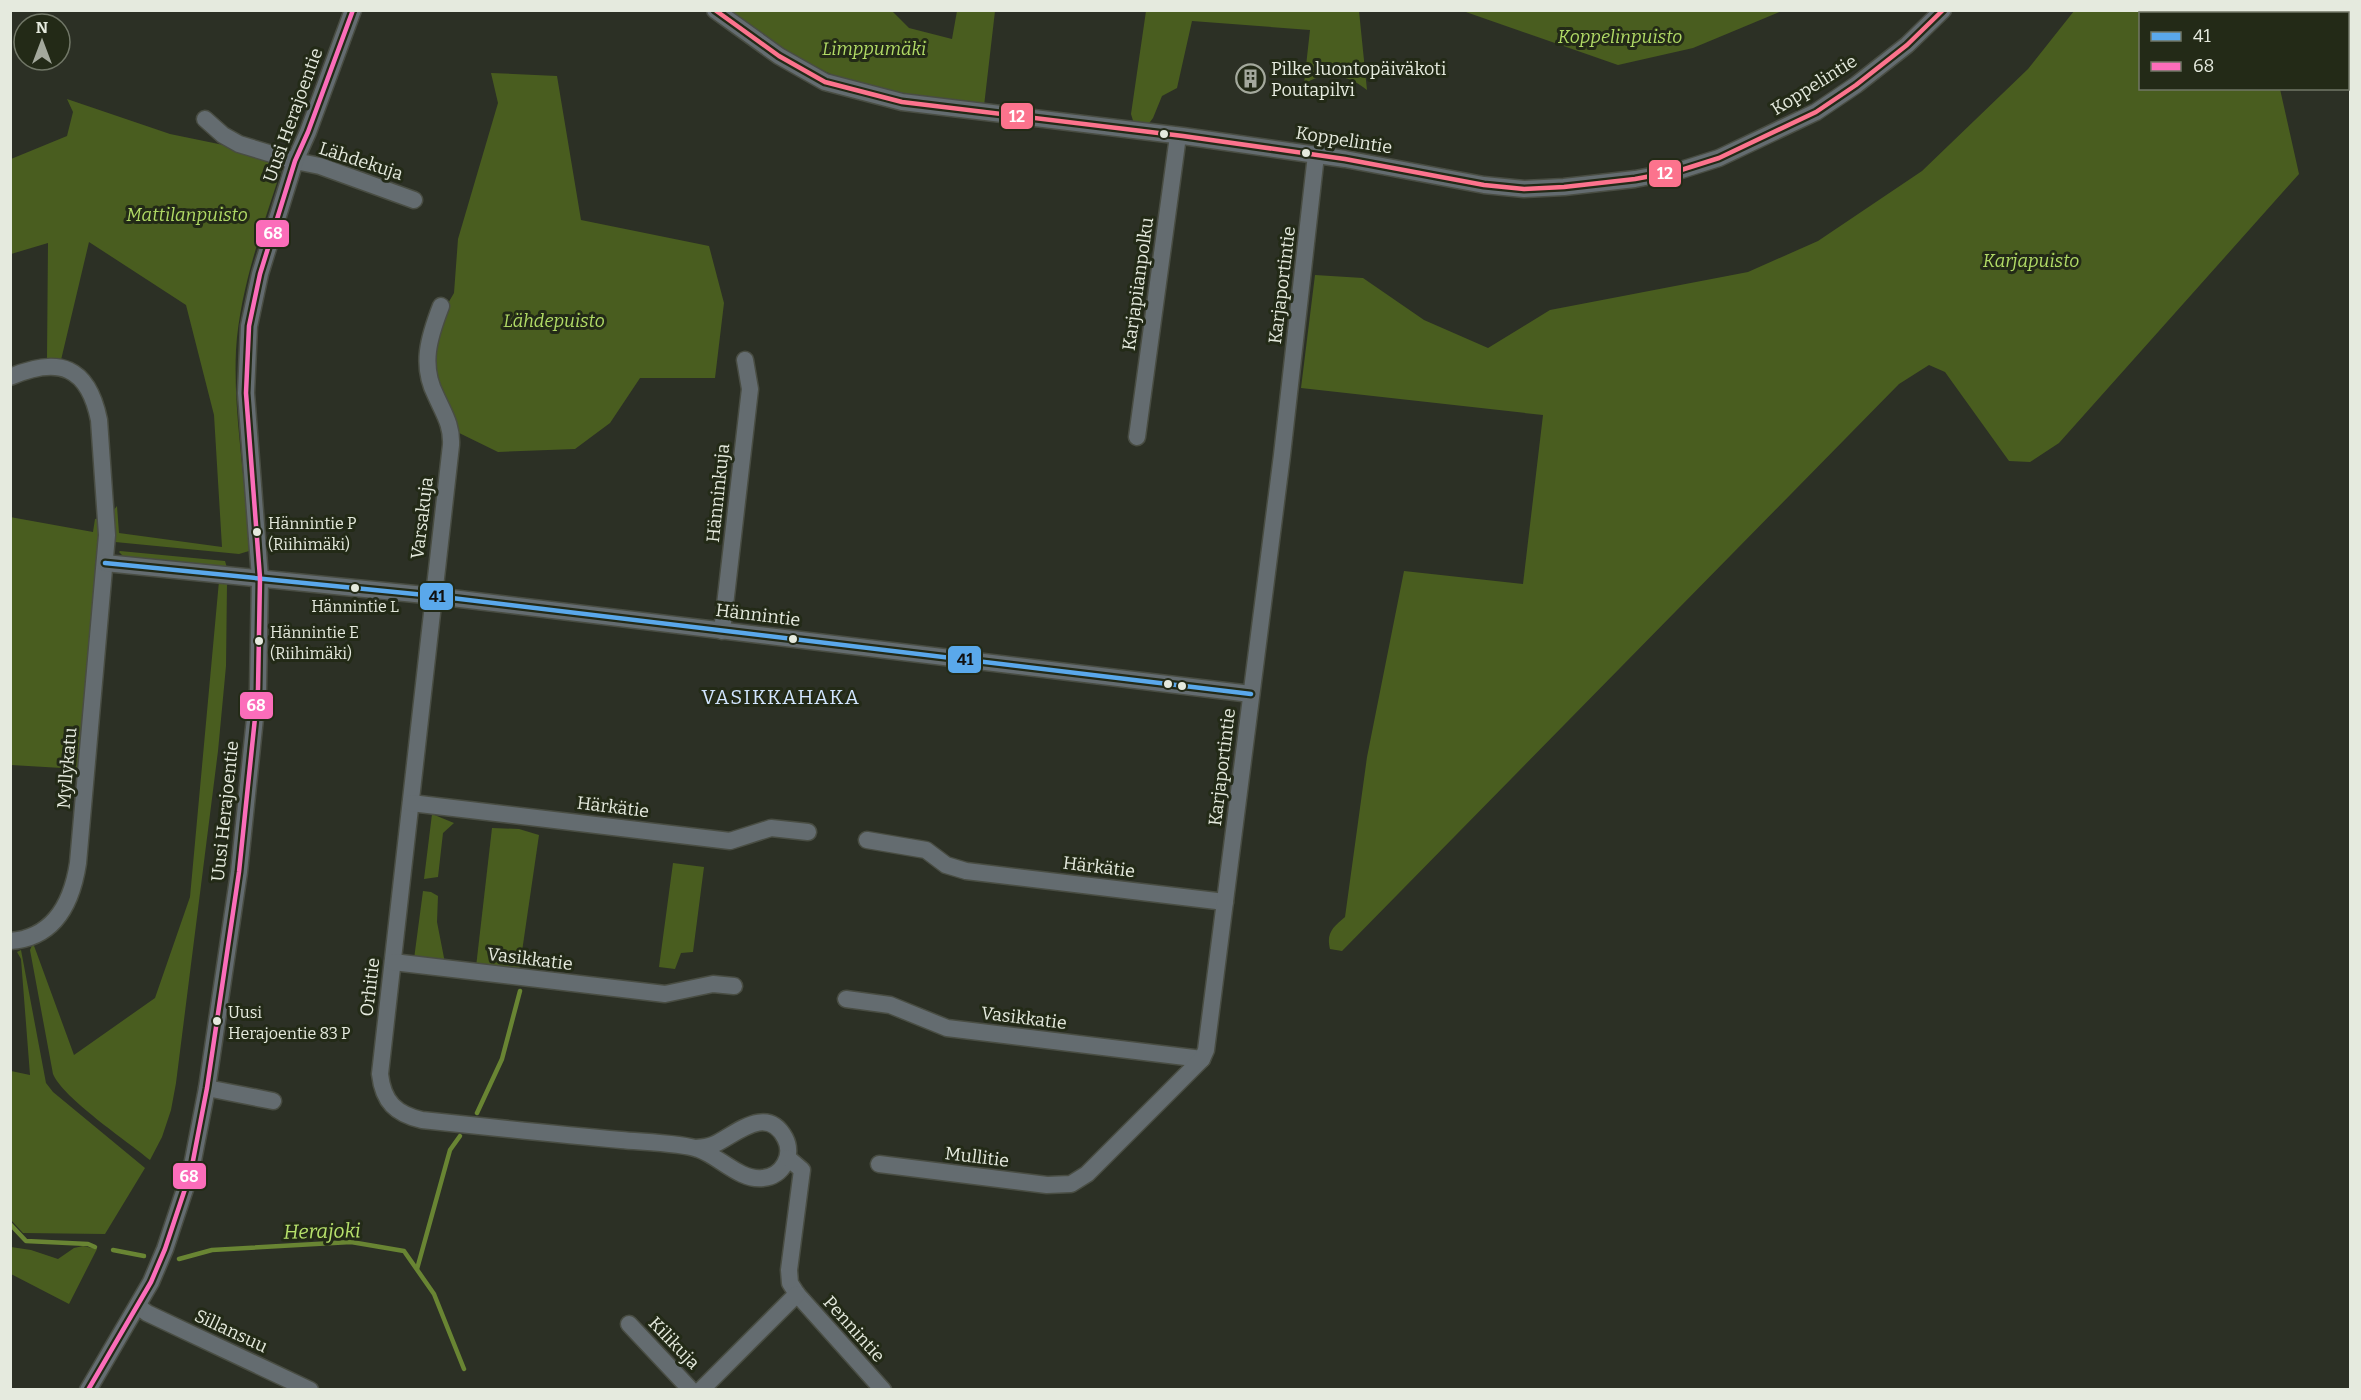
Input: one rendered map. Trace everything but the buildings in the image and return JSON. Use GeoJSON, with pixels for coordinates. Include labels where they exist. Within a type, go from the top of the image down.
{"type":"FeatureCollection","features":[{"type":"Feature","properties":{"kind":"street","name":"Uusi Herajoentie"},"geometry":{"type":"LineString","coordinates":[[88,1389],[151,1282],[177,1218],[191,1171],[207,1088],[243,832],[258,689],[260,578],[246,405],[249,326],[260,274],[295,161],[353,10]]}},
{"type":"Feature","properties":{"kind":"street","name":"Koppelintie"},"geometry":{"type":"LineString","coordinates":[[715,10],[779,57],[825,82],[866,93],[936,107],[1316,155],[1390,166],[1484,185],[1524,189],[1575,186],[1678,171],[1719,158],[1816,112],[1856,85],[1907,45],[1942,10]]}},
{"type":"Feature","properties":{"kind":"street","name":"Lähdekuja"},"geometry":{"type":"LineString","coordinates":[[205,119],[223,135],[239,144],[320,166],[414,200]]}},
{"type":"Feature","properties":{"kind":"street","name":"Karjapiianpolku"},"geometry":{"type":"LineString","coordinates":[[1137,437],[1178,136]]}},
{"type":"Feature","properties":{"kind":"street","name":"Karjaportintie"},"geometry":{"type":"LineString","coordinates":[[1202,1059],[1208,1040],[1282,455],[1316,155]]}},
{"type":"Feature","properties":{"kind":"street","name":"Varsakuja"},"geometry":{"type":"LineString","coordinates":[[435,596],[451,429],[428,376],[426,359],[430,334],[441,306]]}},
{"type":"Feature","properties":{"kind":"street","name":"Hänninkuja"},"geometry":{"type":"LineString","coordinates":[[722,631],[750,389],[745,360]]}},
{"type":"Feature","properties":{"kind":"street","name":"Myllykatu"},"geometry":{"type":"LineString","coordinates":[[10,377],[36,368],[55,366],[73,372],[80,378],[92,395],[99,420],[106,510],[105,563],[78,863],[73,890],[65,909],[48,926],[24,939],[10,940]]}},
{"type":"Feature","properties":{"kind":"street"},"geometry":{"type":"LineString","coordinates":[[105,563],[260,578]]}},
{"type":"Feature","properties":{"kind":"street","name":"Hännintie"},"geometry":{"type":"LineString","coordinates":[[260,578],[435,596],[1251,694]]}},
{"type":"Feature","properties":{"kind":"street","name":"Orhitie"},"geometry":{"type":"LineString","coordinates":[[435,596],[380,1074],[385,1094],[396,1112],[422,1120],[697,1148],[713,1145],[751,1124],[762,1122],[773,1125],[782,1132],[787,1142],[788,1158],[783,1168],[774,1175],[758,1179],[748,1176],[697,1148]]}},
{"type":"Feature","properties":{"kind":"street","name":"Härkätie"},"geometry":{"type":"LineString","coordinates":[[411,803],[730,841],[771,828],[808,832]]}},
{"type":"Feature","properties":{"kind":"street","name":"Härkätie"},"geometry":{"type":"LineString","coordinates":[[867,840],[926,850],[946,865],[966,871],[1225,903]]}},
{"type":"Feature","properties":{"kind":"street","name":"Vasikkatie"},"geometry":{"type":"LineString","coordinates":[[393,962],[665,994],[713,984],[734,986]]}},
{"type":"Feature","properties":{"kind":"street","name":"Vasikkatie"},"geometry":{"type":"LineString","coordinates":[[846,999],[890,1005],[947,1028],[1202,1059]]}},
{"type":"Feature","properties":{"kind":"street","name":"Mullitie"},"geometry":{"type":"LineString","coordinates":[[879,1164],[1047,1185],[1071,1184],[1087,1174],[1202,1059]]}},
{"type":"Feature","properties":{"kind":"street"},"geometry":{"type":"LineString","coordinates":[[207,1088],[273,1101]]}},
{"type":"Feature","properties":{"kind":"street"},"geometry":{"type":"LineString","coordinates":[[701,1389],[797,1294],[790,1283],[789,1270],[802,1170],[788,1158]]}},
{"type":"Feature","properties":{"kind":"street","name":"Pennintie"},"geometry":{"type":"LineString","coordinates":[[797,1294],[883,1389]]}},
{"type":"Feature","properties":{"kind":"street","name":"Sillansuu"},"geometry":{"type":"LineString","coordinates":[[138,1306],[147,1313],[310,1389]]}},
{"type":"Feature","properties":{"kind":"street","name":"Kilikuja"},"geometry":{"type":"LineString","coordinates":[[629,1324],[691,1389]]}},
{"type":"Feature","properties":{"kind":"green space","name":"Limppumäki"},"geometry":{"type":"Polygon","coordinates":[[[725,11],[892,11],[909,28],[952,39],[957,11],[995,11],[984,106],[898,94],[848,81],[800,58],[725,11]]]}},
{"type":"Feature","properties":{"kind":"green space"},"geometry":{"type":"Polygon","coordinates":[[[1146,11],[1359,11],[1367,90],[1352,80],[1336,76],[1320,77],[1304,84],[1310,30],[1192,21],[1177,88],[1162,96],[1147,126],[1134,124],[1131,114],[1146,11]]]}},
{"type":"Feature","properties":{"kind":"green space","name":"Koppelinpuisto"},"geometry":{"type":"Polygon","coordinates":[[[1463,11],[1782,11],[1693,48],[1618,65],[1463,11]]]}},
{"type":"Feature","properties":{"kind":"green space","name":"Karjapuisto"},"geometry":{"type":"Polygon","coordinates":[[[2074,11],[2300,11],[2139,12],[2139,90],[2280,90],[2299,174],[2059,443],[2030,462],[2009,461],[1945,372],[1929,365],[1899,384],[1342,951],[1330,949],[1330,934],[1345,917],[1367,757],[1404,571],[1523,584],[1543,415],[1301,388],[1315,275],[1363,278],[1424,320],[1488,348],[1550,310],[1748,272],[1818,241],[1922,171],[2028,69],[2074,11]]]}},
{"type":"Feature","properties":{"kind":"green space","name":"Lähdepuisto"},"geometry":{"type":"Polygon","coordinates":[[[491,73],[557,76],[581,220],[709,246],[724,303],[715,378],[640,378],[610,423],[575,449],[498,452],[451,429],[434,394],[430,334],[454,293],[458,239],[498,103],[491,73]]]}},
{"type":"Feature","properties":{"kind":"green space","name":"Mattilanpuisto"},"geometry":{"type":"Polygon","coordinates":[[[67,99],[170,134],[238,148],[283,164],[261,232],[242,302],[238,326],[236,400],[249,551],[239,554],[115,542],[113,511],[117,506],[119,533],[222,547],[214,415],[186,305],[89,242],[61,360],[47,359],[48,243],[11,254],[11,159],[67,136],[73,112],[67,99]]]}},
{"type":"Feature","properties":{"kind":"green space"},"geometry":{"type":"Polygon","coordinates":[[[10,517],[93,532],[95,519],[100,518],[79,769],[11,765],[10,517]]]}},
{"type":"Feature","properties":{"kind":"green space"},"geometry":{"type":"Polygon","coordinates":[[[120,551],[225,561],[227,568],[124,557],[120,551]]]}},
{"type":"Feature","properties":{"kind":"green space"},"geometry":{"type":"Polygon","coordinates":[[[219,581],[227,583],[226,666],[218,751],[176,1083],[171,1110],[162,1137],[150,1160],[82,1107],[59,1084],[53,1074],[30,950],[33,943],[74,1055],[155,998],[190,897],[219,581]]]}},
{"type":"Feature","properties":{"kind":"green space"},"geometry":{"type":"Polygon","coordinates":[[[432,814],[454,823],[443,833],[438,877],[424,879],[432,814]]]}},
{"type":"Feature","properties":{"kind":"green space"},"geometry":{"type":"Polygon","coordinates":[[[492,828],[519,829],[539,835],[519,972],[476,967],[492,828]]]}},
{"type":"Feature","properties":{"kind":"green space"},"geometry":{"type":"Polygon","coordinates":[[[673,863],[704,867],[693,952],[681,953],[675,969],[659,967],[673,863]]]}},
{"type":"Feature","properties":{"kind":"green space"},"geometry":{"type":"Polygon","coordinates":[[[423,891],[438,896],[437,922],[445,963],[414,959],[423,891]]]}},
{"type":"Feature","properties":{"kind":"green space"},"geometry":{"type":"Polygon","coordinates":[[[21,950],[46,1083],[53,1092],[145,1168],[105,1234],[23,1233],[11,1220],[11,1071],[30,1075],[21,959],[17,952],[21,950]]]}},
{"type":"Feature","properties":{"kind":"green space"},"geometry":{"type":"Polygon","coordinates":[[[83,1246],[97,1249],[69,1304],[11,1274],[11,1247],[31,1250],[58,1259],[74,1248],[83,1246]]]}},
{"type":"Feature","properties":{"kind":"waterway"},"geometry":{"type":"LineString","coordinates":[[477,1113],[502,1059],[520,991]]}},
{"type":"Feature","properties":{"kind":"waterway"},"geometry":{"type":"LineString","coordinates":[[417,1269],[450,1150],[460,1136]]}},
{"type":"Feature","properties":{"kind":"waterway","name":"Herajoki"},"geometry":{"type":"LineString","coordinates":[[10,1224],[26,1241],[88,1244],[95,1247]]}},
{"type":"Feature","properties":{"kind":"waterway","name":"Herajoki"},"geometry":{"type":"LineString","coordinates":[[179,1259],[212,1250],[351,1242],[404,1251],[434,1294],[464,1369]]}},
{"type":"Feature","properties":{"kind":"waterway","name":"Herajoki"},"geometry":{"type":"LineString","coordinates":[[113,1250],[144,1256]]}},
{"type":"Feature","properties":{"kind":"transit line","name":"68"},"geometry":{"type":"LineString","coordinates":[[88,1390],[151,1282],[165,1249],[191,1171],[207,1088],[239,872],[258,689],[260,578],[246,393],[249,326],[260,274],[295,161],[353,10]]}},
{"type":"Feature","properties":{"kind":"transit line","name":"12"},"geometry":{"type":"LineString","coordinates":[[715,10],[779,56],[825,82],[902,102],[1183,136],[1345,159],[1484,185],[1524,189],[1635,179],[1678,171],[1719,158],[1816,112],[1856,85],[1907,45],[1943,10]]}},
{"type":"Feature","properties":{"kind":"transit line","name":"41"},"geometry":{"type":"LineString","coordinates":[[105,563],[435,596],[1251,694]]}},
{"type":"Feature","properties":{"kind":"place","name":"Pilke luontopäiväkoti Poutapilvi"},"geometry":{"type":"Point","coordinates":[1250,79]}},
{"type":"Feature","properties":{"kind":"place","name":"Hännintie P (Riihimäki)"},"geometry":{"type":"Point","coordinates":[257,532]}},
{"type":"Feature","properties":{"kind":"place","name":"Hännintie L"},"geometry":{"type":"Point","coordinates":[355,588]}},
{"type":"Feature","properties":{"kind":"place","name":"Hännintie E (Riihimäki)"},"geometry":{"type":"Point","coordinates":[259,641]}},
{"type":"Feature","properties":{"kind":"place","name":"Uusi Herajoentie 83 P"},"geometry":{"type":"Point","coordinates":[217,1021]}},
{"type":"Feature","properties":{"kind":"district","name":"VASIKKAHAKA"},"geometry":{"type":"Point","coordinates":[781,697]}}]}
